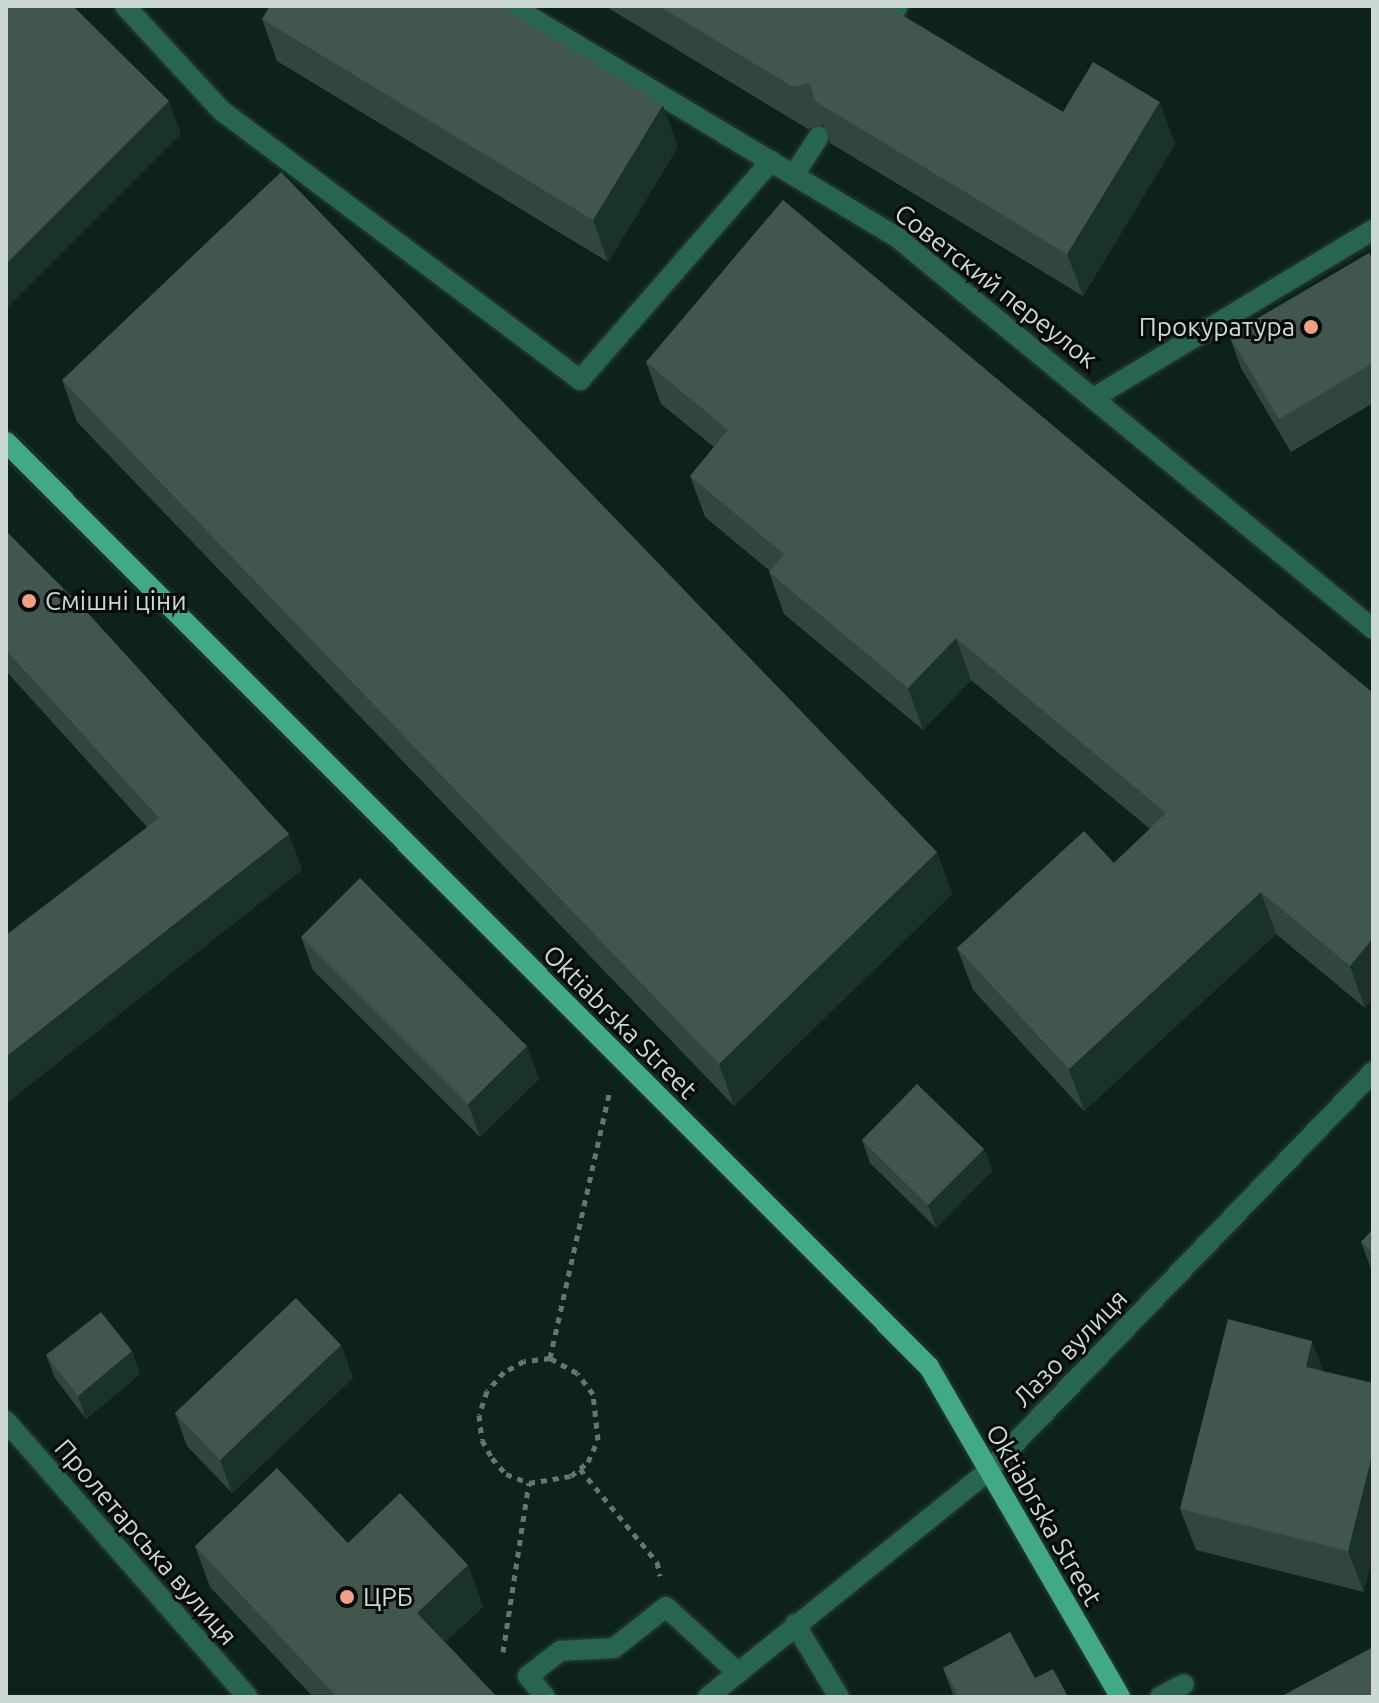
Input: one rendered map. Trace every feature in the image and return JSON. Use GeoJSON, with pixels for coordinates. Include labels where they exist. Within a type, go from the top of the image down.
{"type":"FeatureCollection","features":[{"type":"Feature","properties":{"kind":"main road","name":"Oktiabrska Street"},"geometry":{"type":"LineString","coordinates":[[6,442],[929,1367],[1120,1697]]}},
{"type":"Feature","properties":{"kind":"street"},"geometry":{"type":"LineString","coordinates":[[125,6],[222,111],[580,380],[771,161]]}},
{"type":"Feature","properties":{"kind":"street","name":"Советский переулок"},"geometry":{"type":"LineString","coordinates":[[512,6],[898,238],[1095,397],[1373,629]]}},
{"type":"Feature","properties":{"kind":"street"},"geometry":{"type":"LineString","coordinates":[[881,34],[898,6]]}},
{"type":"Feature","properties":{"kind":"street"},"geometry":{"type":"LineString","coordinates":[[794,175],[819,136]]}},
{"type":"Feature","properties":{"kind":"street"},"geometry":{"type":"LineString","coordinates":[[1095,397],[1373,230]]}},
{"type":"Feature","properties":{"kind":"street","name":"Лазо вулиця"},"geometry":{"type":"LineString","coordinates":[[708,1697],[987,1472],[1373,1072]]}},
{"type":"Feature","properties":{"kind":"street","name":"Пролетарська вулиця"},"geometry":{"type":"LineString","coordinates":[[6,1421],[248,1697]]}},
{"type":"Feature","properties":{"kind":"street"},"geometry":{"type":"LineString","coordinates":[[545,1697],[528,1676],[560,1651],[614,1648],[666,1607],[738,1673]]}},
{"type":"Feature","properties":{"kind":"street"},"geometry":{"type":"LineString","coordinates":[[795,1624],[839,1697]]}},
{"type":"Feature","properties":{"kind":"street"},"geometry":{"type":"LineString","coordinates":[[1160,1697],[1184,1684]]}},
{"type":"Feature","properties":{"kind":"path"},"geometry":{"type":"LineString","coordinates":[[550,1358],[617,1057]]}},
{"type":"Feature","properties":{"kind":"path"},"geometry":{"type":"LineString","coordinates":[[550,1358],[577,1373],[596,1404],[598,1440],[580,1469],[551,1483],[529,1483],[506,1474],[492,1458],[482,1440],[479,1415],[487,1391],[504,1372],[524,1361],[550,1358]]}},
{"type":"Feature","properties":{"kind":"path"},"geometry":{"type":"LineString","coordinates":[[580,1469],[657,1562],[666,1607]]}},
{"type":"Feature","properties":{"kind":"path"},"geometry":{"type":"LineString","coordinates":[[528,1676],[503,1652],[529,1483]]}},
{"type":"Feature","properties":{"kind":"building"},"geometry":{"type":"Polygon","coordinates":[[[6,6],[73,6],[169,101],[6,264],[6,6]]]}},
{"type":"Feature","properties":{"kind":"building"},"geometry":{"type":"Polygon","coordinates":[[[270,6],[500,6],[663,105],[593,220],[262,19],[270,6]]]}},
{"type":"Feature","properties":{"kind":"building"},"geometry":{"type":"Polygon","coordinates":[[[659,6],[887,6],[1063,112],[1093,62],[1160,102],[1067,254],[815,101],[810,83],[793,87],[659,6]]]}},
{"type":"Feature","properties":{"kind":"building"},"geometry":{"type":"Polygon","coordinates":[[[281,172],[937,852],[719,1064],[62,380],[281,172]]]}},
{"type":"Feature","properties":{"kind":"building"},"geometry":{"type":"Polygon","coordinates":[[[783,200],[1373,693],[1373,938],[1350,966],[1261,892],[1069,1069],[957,948],[1084,831],[1114,863],[1166,813],[956,638],[908,688],[769,572],[784,554],[690,476],[728,430],[646,362],[783,200]]]}},
{"type":"Feature","properties":{"kind":"building"},"geometry":{"type":"Polygon","coordinates":[[[1369,253],[1373,260],[1373,363],[1279,419],[1229,335],[1369,253]]]}},
{"type":"Feature","properties":{"kind":"building"},"geometry":{"type":"Polygon","coordinates":[[[6,531],[86,611],[289,834],[6,1057],[6,935],[159,818],[6,650],[6,531]]]}},
{"type":"Feature","properties":{"kind":"building"},"geometry":{"type":"Polygon","coordinates":[[[360,878],[527,1046],[468,1104],[301,937],[360,878]]]}},
{"type":"Feature","properties":{"kind":"building"},"geometry":{"type":"Polygon","coordinates":[[[917,1084],[984,1149],[928,1205],[862,1140],[917,1084]]]}},
{"type":"Feature","properties":{"kind":"building"},"geometry":{"type":"Polygon","coordinates":[[[1373,1229],[1373,1253],[1361,1242],[1373,1229]]]}},
{"type":"Feature","properties":{"kind":"building"},"geometry":{"type":"Polygon","coordinates":[[[296,1298],[341,1345],[220,1460],[175,1413],[296,1298]]]}},
{"type":"Feature","properties":{"kind":"building"},"geometry":{"type":"Polygon","coordinates":[[[101,1312],[132,1351],[78,1396],[46,1355],[101,1312]]]}},
{"type":"Feature","properties":{"kind":"building"},"geometry":{"type":"Polygon","coordinates":[[[1228,1319],[1312,1341],[1306,1367],[1373,1383],[1373,1452],[1348,1551],[1180,1509],[1228,1319]]]}},
{"type":"Feature","properties":{"kind":"building","name":"ЦРБ"},"geometry":{"type":"Polygon","coordinates":[[[277,1468],[348,1543],[400,1493],[468,1565],[417,1613],[497,1697],[337,1697],[195,1546],[277,1468]]]}},
{"type":"Feature","properties":{"kind":"building"},"geometry":{"type":"Polygon","coordinates":[[[1010,1632],[1035,1678],[1053,1669],[1068,1697],[959,1697],[943,1668],[1010,1632]]]}},
{"type":"Feature","properties":{"kind":"building"},"geometry":{"type":"Polygon","coordinates":[[[1373,1647],[1373,1697],[1280,1697],[1373,1647]]]}},
{"type":"Feature","properties":{"kind":"place","name":"Прокуратура"},"geometry":{"type":"Point","coordinates":[1311,327]}},
{"type":"Feature","properties":{"kind":"place","name":"Смішні ціни"},"geometry":{"type":"Point","coordinates":[29,601]}},
{"type":"Feature","properties":{"kind":"place","name":"ЦРБ"},"geometry":{"type":"Point","coordinates":[347,1597]}}]}
